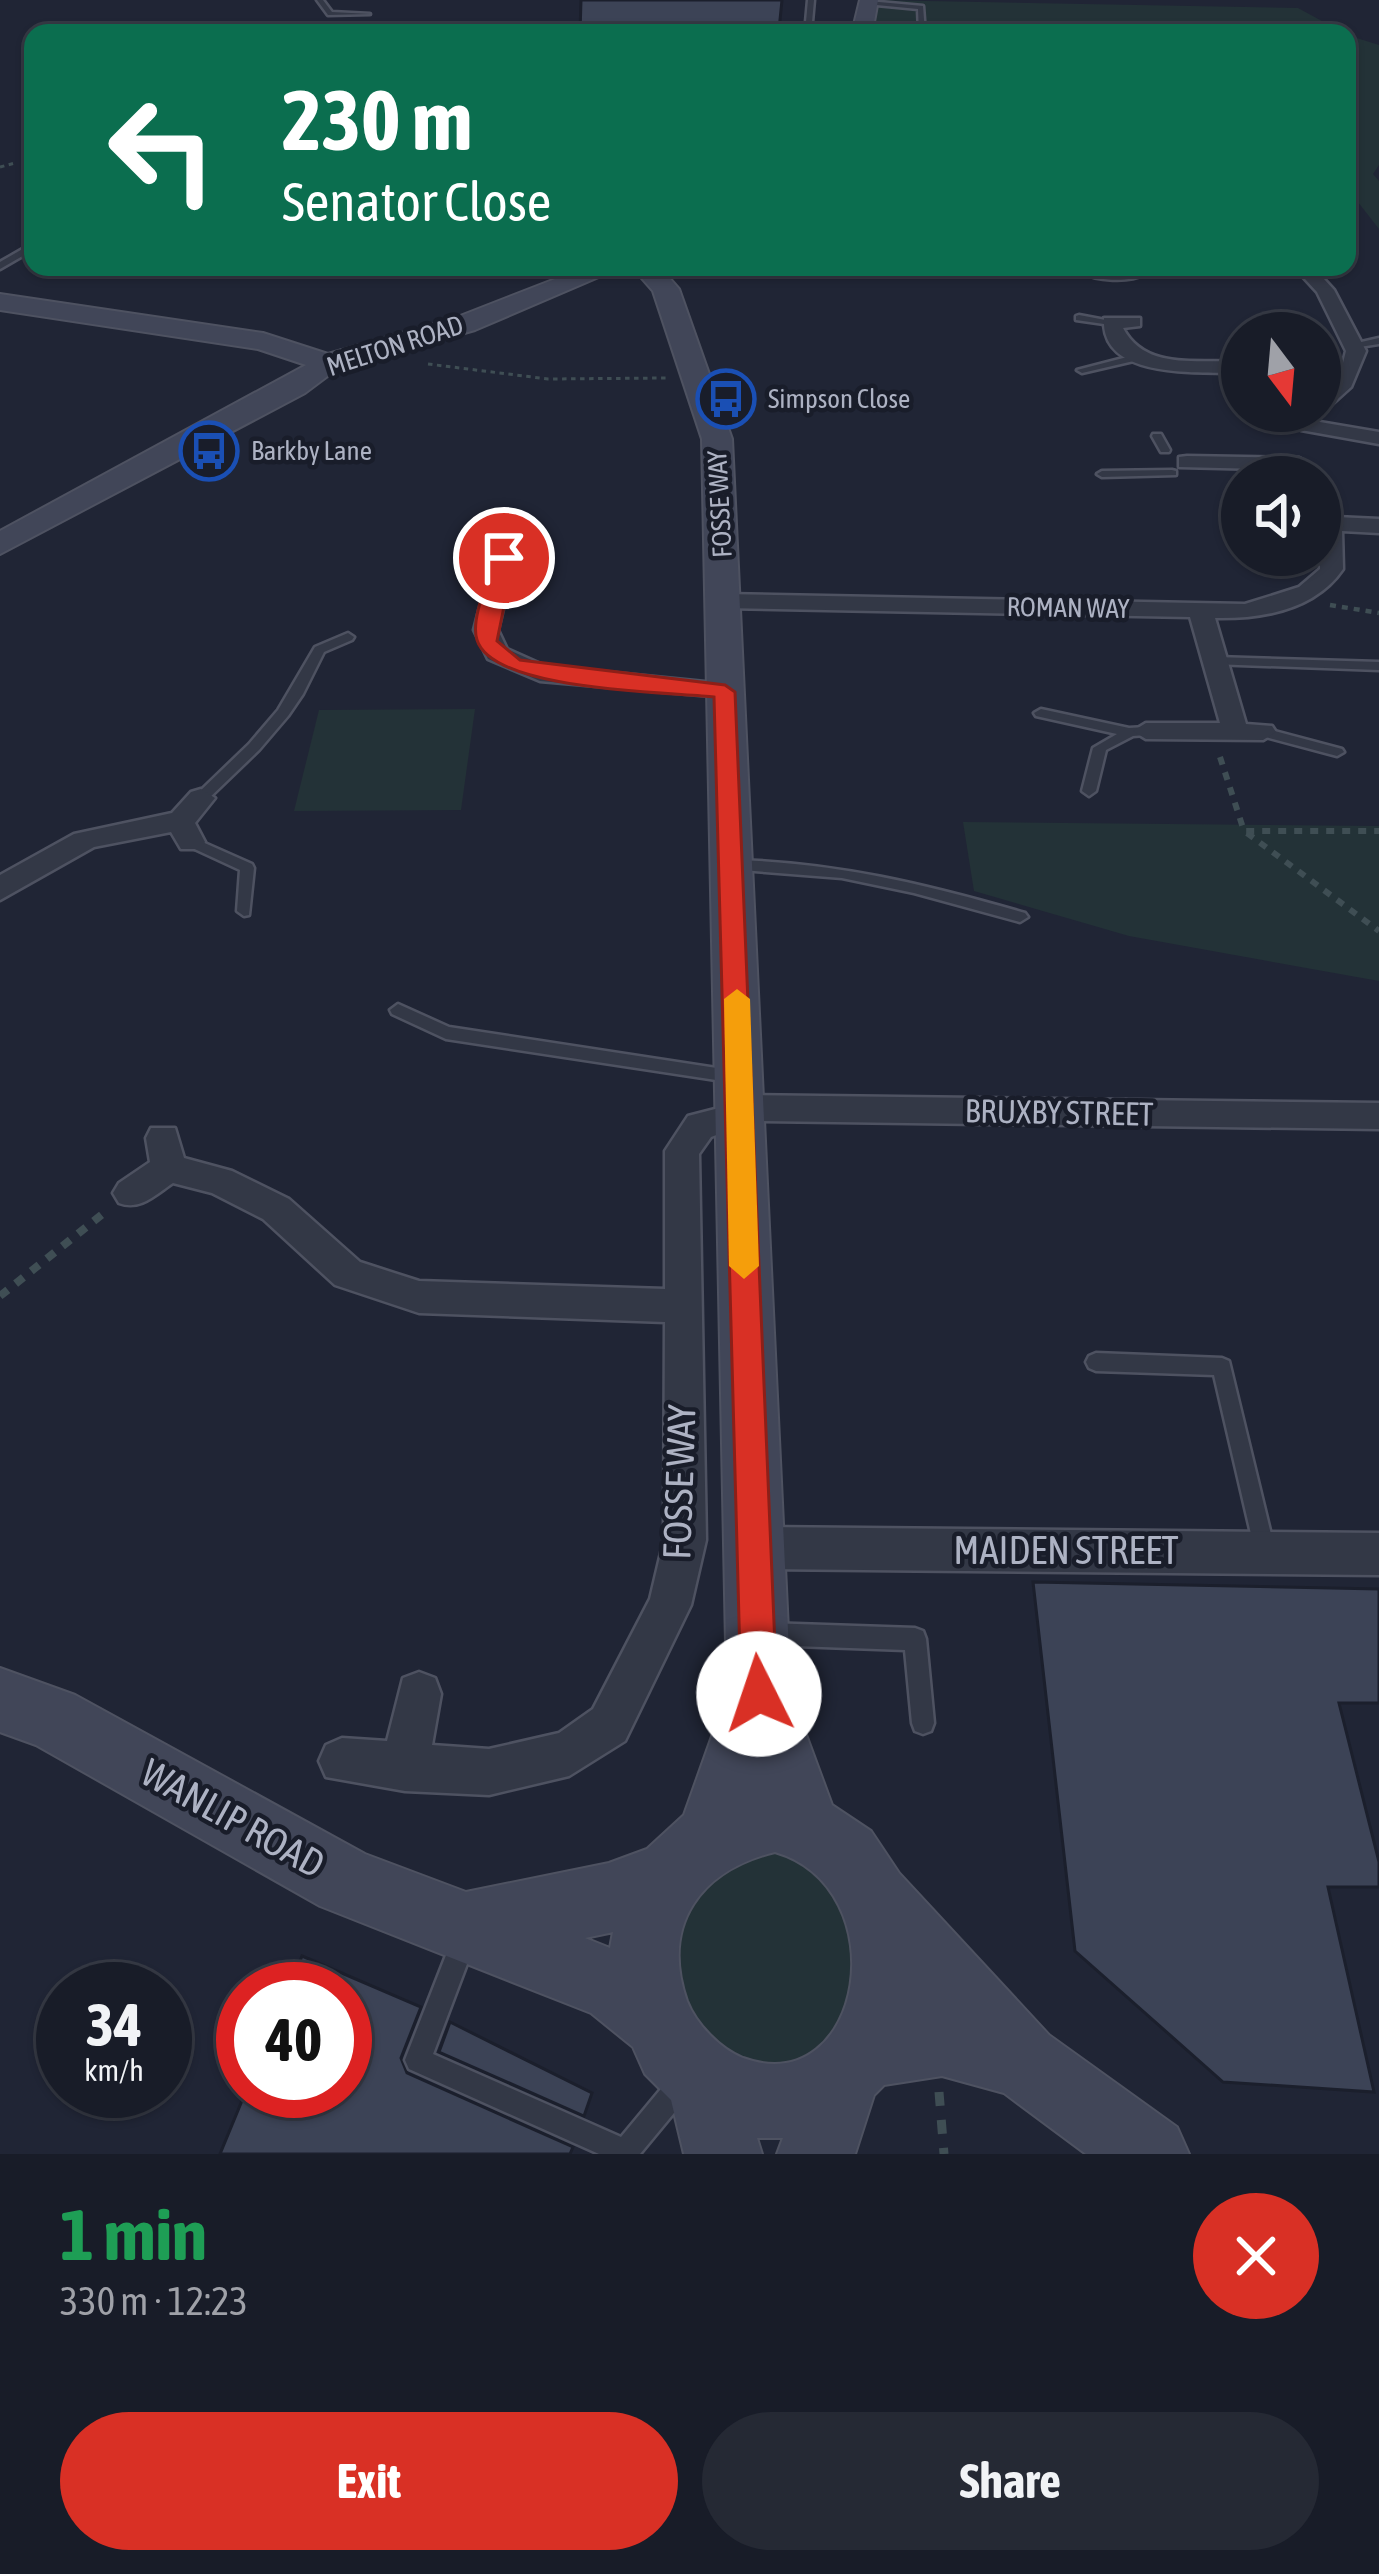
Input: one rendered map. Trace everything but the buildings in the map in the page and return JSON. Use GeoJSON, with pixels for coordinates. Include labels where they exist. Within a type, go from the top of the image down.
{"type":"FeatureCollection","features":[{"type":"Feature","properties":{"kind":"street","name":"MELTON ROAD"},"geometry":{"type":"LineString","coordinates":[[0,544],[295,387],[327,363],[465,324],[586,276]]}},
{"type":"Feature","properties":{"kind":"street","name":"FOSSE WAY"},"geometry":{"type":"LineString","coordinates":[[654,276],[666,290],[717,439],[757,1664],[806,1826]]}},
{"type":"Feature","properties":{"kind":"street"},"geometry":{"type":"LineString","coordinates":[[1312,276],[1325,290],[1353,345],[1357,362],[1341,381]]}},
{"type":"Feature","properties":{"kind":"street"},"geometry":{"type":"LineString","coordinates":[[0,302],[263,341],[327,363]]}},
{"type":"Feature","properties":{"kind":"street"},"geometry":{"type":"LineString","coordinates":[[1141,318],[1111,322],[1120,347],[1136,358],[1221,366]]}},
{"type":"Feature","properties":{"kind":"street"},"geometry":{"type":"LineString","coordinates":[[1341,417],[1379,438]]}},
{"type":"Feature","properties":{"kind":"street"},"geometry":{"type":"LineString","coordinates":[[1161,443],[1180,468],[1221,469]]}},
{"type":"Feature","properties":{"kind":"street"},"geometry":{"type":"LineString","coordinates":[[1341,518],[1379,526]]}},
{"type":"Feature","properties":{"kind":"street"},"geometry":{"type":"LineString","coordinates":[[513,522],[486,630],[497,654],[540,673],[725,692]]}},
{"type":"Feature","properties":{"kind":"street"},"geometry":{"type":"LineString","coordinates":[[1306,594],[1324,576]]}},
{"type":"Feature","properties":{"kind":"street","name":"ROMAN WAY"},"geometry":{"type":"LineString","coordinates":[[723,601],[1201,612],[1245,611],[1306,594]]}},
{"type":"Feature","properties":{"kind":"street"},"geometry":{"type":"LineString","coordinates":[[1201,612],[1216,662],[1223,731]]}},
{"type":"Feature","properties":{"kind":"street"},"geometry":{"type":"LineString","coordinates":[[1138,732],[1263,732]]}},
{"type":"Feature","properties":{"kind":"street"},"geometry":{"type":"LineString","coordinates":[[0,890],[77,838],[135,824],[186,832],[201,798]]}},
{"type":"Feature","properties":{"kind":"street","name":"FOSSE WAY"},"geometry":{"type":"LineString","coordinates":[[342,1761],[489,1772],[569,1753],[609,1725],[670,1605],[685,1540],[682,1151],[700,1126],[739,1101]]}},
{"type":"Feature","properties":{"kind":"street","name":"BRUXBY STREET"},"geometry":{"type":"LineString","coordinates":[[739,1101],[1379,1116]]}},
{"type":"Feature","properties":{"kind":"street"},"geometry":{"type":"LineString","coordinates":[[131,1193],[165,1153],[276,1209],[348,1274],[419,1297],[680,1306]]}},
{"type":"Feature","properties":{"kind":"street","name":"MAIDEN STREET"},"geometry":{"type":"LineString","coordinates":[[752,1548],[1379,1554]]}},
{"type":"Feature","properties":{"kind":"street","name":"FOSSE WAY"},"geometry":{"type":"LineString","coordinates":[[689,1853],[757,1664]]}},
{"type":"Feature","properties":{"kind":"street"},"geometry":{"type":"LineString","coordinates":[[405,1768],[419,1694]]}},
{"type":"Feature","properties":{"kind":"street","name":"WANLIP ROAD"},"geometry":{"type":"LineString","coordinates":[[0,1700],[52,1718],[345,1881],[470,1926],[615,1987],[684,2057]]}},
{"type":"Feature","properties":{"kind":"street"},"geometry":{"type":"LineString","coordinates":[[470,1926],[609,1898],[743,1819],[775,1818],[806,1826],[845,1852],[874,1894],[1023,2061],[1150,2154]]}},
{"type":"Feature","properties":{"kind":"street"},"geometry":{"type":"LineString","coordinates":[[689,1853],[644,1945],[646,1983],[684,2057],[723,2154]]}},
{"type":"Feature","properties":{"kind":"street"},"geometry":{"type":"LineString","coordinates":[[817,2154],[886,2001],[890,1946],[874,1894]]}},
{"type":"Feature","properties":{"kind":"street"},"geometry":{"type":"LineString","coordinates":[[684,2057],[739,2098],[776,2104],[812,2094],[855,2063],[942,2039],[1023,2061]]}},
{"type":"Feature","properties":{"kind":"lane"},"geometry":{"type":"LineString","coordinates":[[320,0],[330,14],[367,14]]}},
{"type":"Feature","properties":{"kind":"lane"},"geometry":{"type":"LineString","coordinates":[[868,2],[921,7],[922,24]]}},
{"type":"Feature","properties":{"kind":"lane"},"geometry":{"type":"LineString","coordinates":[[1079,318],[1111,322]]}},
{"type":"Feature","properties":{"kind":"lane"},"geometry":{"type":"LineString","coordinates":[[1353,345],[1379,341]]}},
{"type":"Feature","properties":{"kind":"lane"},"geometry":{"type":"LineString","coordinates":[[1082,370],[1136,358]]}},
{"type":"Feature","properties":{"kind":"lane"},"geometry":{"type":"LineString","coordinates":[[1102,473],[1180,468]]}},
{"type":"Feature","properties":{"kind":"lane"},"geometry":{"type":"LineString","coordinates":[[201,798],[276,727],[299,698],[319,650],[348,637]]}},
{"type":"Feature","properties":{"kind":"lane"},"geometry":{"type":"LineString","coordinates":[[1216,662],[1379,666]]}},
{"type":"Feature","properties":{"kind":"lane"},"geometry":{"type":"LineString","coordinates":[[1041,713],[1138,732]]}},
{"type":"Feature","properties":{"kind":"lane"},"geometry":{"type":"LineString","coordinates":[[1089,791],[1100,748],[1138,732]]}},
{"type":"Feature","properties":{"kind":"lane"},"geometry":{"type":"LineString","coordinates":[[1263,732],[1337,752]]}},
{"type":"Feature","properties":{"kind":"lane"},"geometry":{"type":"LineString","coordinates":[[186,832],[247,868],[244,911]]}},
{"type":"Feature","properties":{"kind":"lane"},"geometry":{"type":"LineString","coordinates":[[732,865],[772,864],[864,878],[1020,917]]}},
{"type":"Feature","properties":{"kind":"lane"},"geometry":{"type":"LineString","coordinates":[[398,1010],[446,1033],[739,1101]]}},
{"type":"Feature","properties":{"kind":"lane"},"geometry":{"type":"LineString","coordinates":[[1096,1362],[1222,1366],[1265,1552]]}},
{"type":"Feature","properties":{"kind":"lane"},"geometry":{"type":"LineString","coordinates":[[757,1664],[915,1639],[923,1724]]}},
{"type":"Feature","properties":{"kind":"lane"},"geometry":{"type":"LineString","coordinates":[[470,1926],[418,2060],[625,2153],[684,2057]]}},
{"type":"Feature","properties":{"kind":"path"},"geometry":{"type":"LineString","coordinates":[[0,167],[15,163]]}},
{"type":"Feature","properties":{"kind":"path"},"geometry":{"type":"LineString","coordinates":[[428,364],[548,380],[699,377]]}},
{"type":"Feature","properties":{"kind":"path"},"geometry":{"type":"LineString","coordinates":[[1306,594],[1336,608],[1379,613]]}},
{"type":"Feature","properties":{"kind":"path"},"geometry":{"type":"LineString","coordinates":[[1223,731],[1244,831],[1379,931]]}},
{"type":"Feature","properties":{"kind":"path"},"geometry":{"type":"LineString","coordinates":[[1244,831],[1379,832]]}},
{"type":"Feature","properties":{"kind":"path"},"geometry":{"type":"LineString","coordinates":[[0,1296],[131,1193]]}},
{"type":"Feature","properties":{"kind":"shaded area"},"geometry":{"type":"Polygon","coordinates":[[[875,0],[1298,8],[1327,24],[868,24],[875,0]]]}},
{"type":"Feature","properties":{"kind":"shaded area"},"geometry":{"type":"Polygon","coordinates":[[[1356,38],[1379,45],[1379,165],[1373,174],[1379,181],[1379,229],[1356,200],[1356,38]]]}},
{"type":"Feature","properties":{"kind":"shaded area"},"geometry":{"type":"Polygon","coordinates":[[[475,709],[461,810],[294,811],[319,710],[475,709]]]}},
{"type":"Feature","properties":{"kind":"shaded area"},"geometry":{"type":"Polygon","coordinates":[[[963,822],[1379,826],[1379,981],[1129,936],[974,891],[963,822]]]}},
{"type":"Feature","properties":{"kind":"shaded area"},"geometry":{"type":"Polygon","coordinates":[[[789,1847],[853,1906],[855,2011],[800,2066],[760,2071],[711,2048],[672,1980],[685,1891],[700,1871],[789,1847]]]}},
{"type":"Feature","properties":{"kind":"slow traffic"},"geometry":{"type":"LineString","coordinates":[[737,999],[744,1266]]}},
{"type":"Feature","properties":{"kind":"place","name":"Simpson Close"},"geometry":{"type":"Point","coordinates":[726,399]}},
{"type":"Feature","properties":{"kind":"place","name":"Barkby Lane"},"geometry":{"type":"Point","coordinates":[209,451]}},
{"type":"Feature","properties":{"kind":"route"},"geometry":{"type":"LineString","coordinates":[[504,558],[486,630],[487,643],[512,664],[540,673],[725,692],[759,1694]]}}]}
